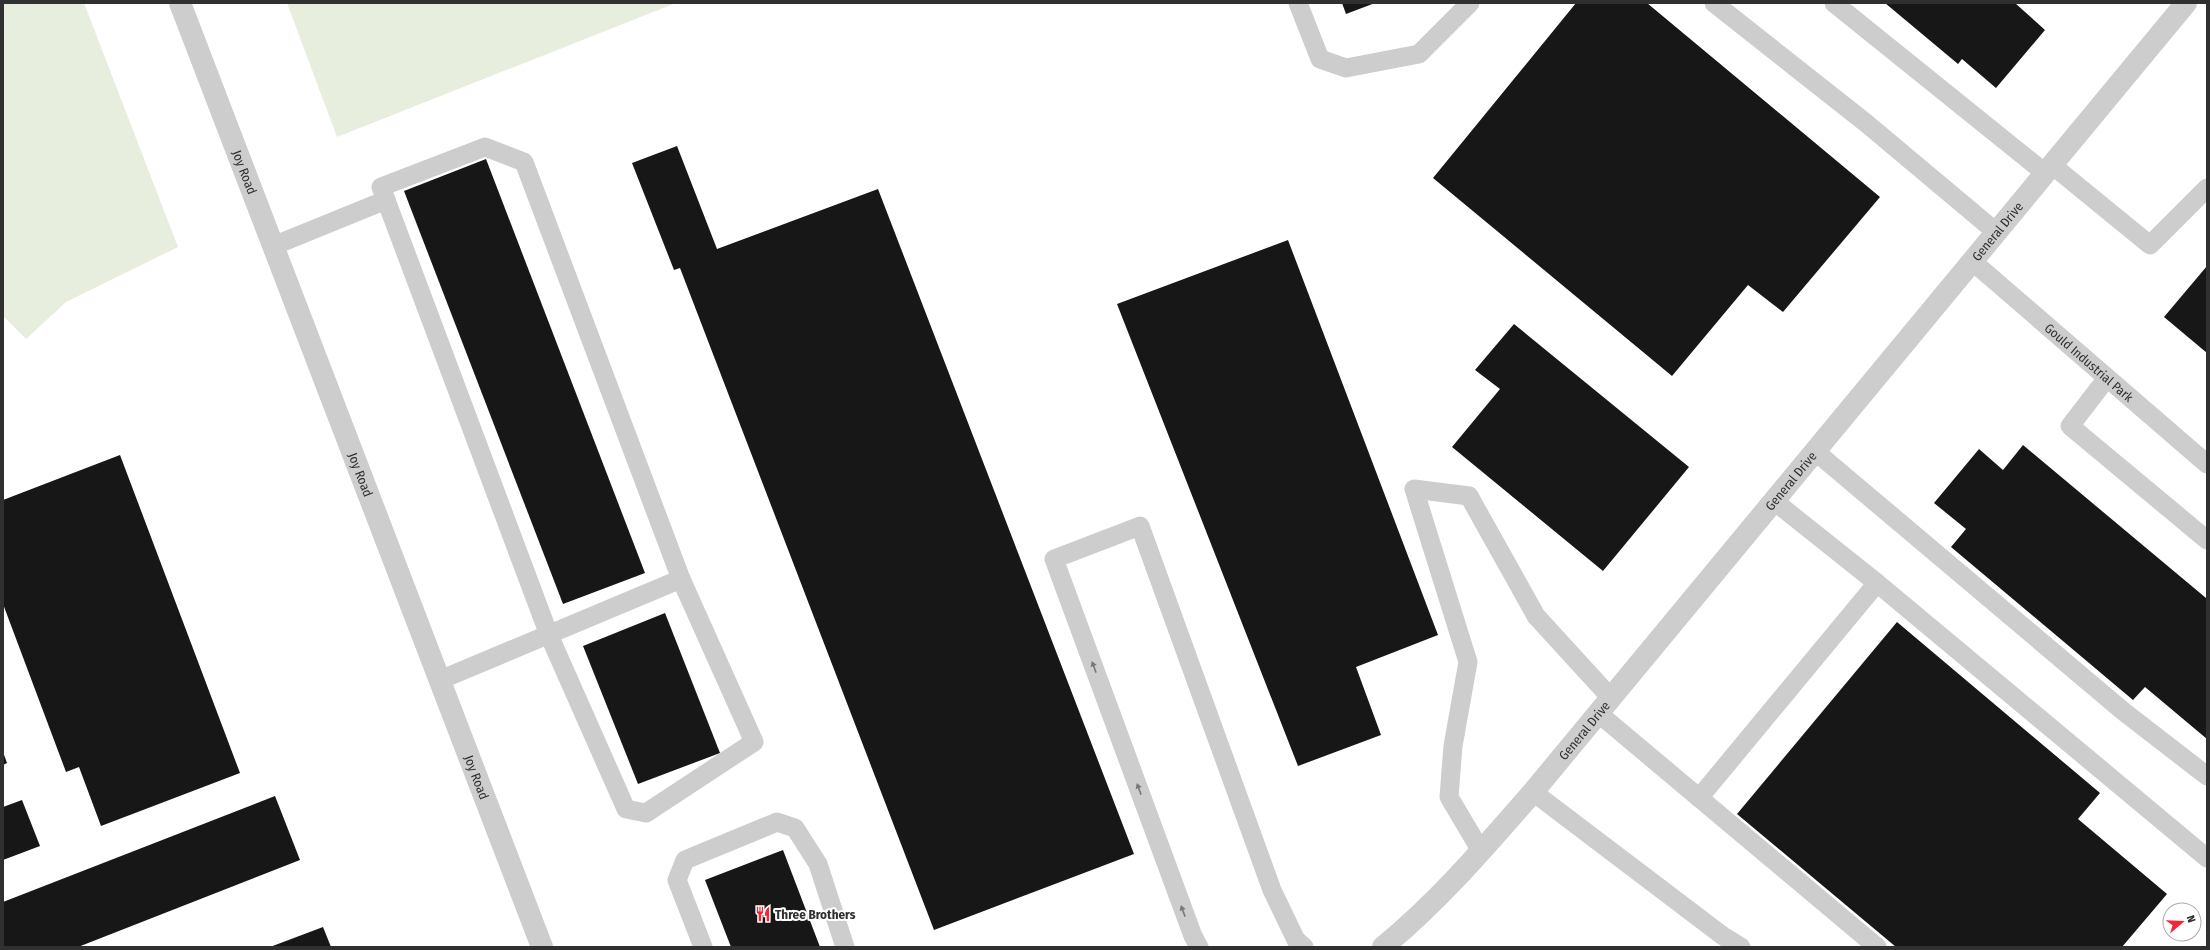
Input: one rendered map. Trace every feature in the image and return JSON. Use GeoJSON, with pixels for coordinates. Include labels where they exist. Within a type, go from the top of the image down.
{"type":"FeatureCollection","features":[{"type":"Feature","properties":{"kind":"street","name":"Joy Road"},"geometry":{"type":"LineString","coordinates":[[180,3],[542,947]]}},
{"type":"Feature","properties":{"kind":"street","name":"General Drive"},"geometry":{"type":"LineString","coordinates":[[1383,947],[1414,921],[1442,894],[1533,792],[2049,169],[2179,5]]}},
{"type":"Feature","properties":{"kind":"lane"},"geometry":{"type":"LineString","coordinates":[[1298,3],[1320,59],[1346,68],[1418,54],[1470,3]]}},
{"type":"Feature","properties":{"kind":"lane"},"geometry":{"type":"LineString","coordinates":[[1714,3],[1866,123],[1996,232]]}},
{"type":"Feature","properties":{"kind":"lane"},"geometry":{"type":"LineString","coordinates":[[1834,3],[2150,246],[2207,188]]}},
{"type":"Feature","properties":{"kind":"lane"},"geometry":{"type":"LineString","coordinates":[[485,147],[524,162],[682,579],[754,742],[646,813],[626,809],[549,635],[381,187],[485,147]]}},
{"type":"Feature","properties":{"kind":"lane"},"geometry":{"type":"LineString","coordinates":[[273,246],[386,200]]}},
{"type":"Feature","properties":{"kind":"lane","name":"Gould Industrial Park"},"geometry":{"type":"LineString","coordinates":[[1972,261],[2207,464]]}},
{"type":"Feature","properties":{"kind":"lane"},"geometry":{"type":"LineString","coordinates":[[2107,378],[2070,426],[2207,540]]}},
{"type":"Feature","properties":{"kind":"lane"},"geometry":{"type":"LineString","coordinates":[[1816,452],[2123,711],[2207,776]]}},
{"type":"Feature","properties":{"kind":"lane"},"geometry":{"type":"LineString","coordinates":[[1481,851],[1449,797],[1453,746],[1468,662],[1414,489],[1469,496],[1536,616],[1604,706],[1699,798],[1877,947]]}},
{"type":"Feature","properties":{"kind":"lane"},"geometry":{"type":"LineString","coordinates":[[1774,501],[1877,583],[2207,858]]}},
{"type":"Feature","properties":{"kind":"lane"},"geometry":{"type":"LineString","coordinates":[[1199,947],[1192,936],[1054,559],[1140,526],[1272,890],[1296,940],[1304,947]]}},
{"type":"Feature","properties":{"kind":"lane"},"geometry":{"type":"LineString","coordinates":[[440,680],[682,579]]}},
{"type":"Feature","properties":{"kind":"lane"},"geometry":{"type":"LineString","coordinates":[[1699,798],[1877,583]]}},
{"type":"Feature","properties":{"kind":"lane"},"geometry":{"type":"LineString","coordinates":[[1533,792],[1723,936],[1741,947]]}},
{"type":"Feature","properties":{"kind":"lane"},"geometry":{"type":"LineString","coordinates":[[703,947],[677,880],[685,860],[777,822],[795,828],[818,864],[845,947]]}},
{"type":"Feature","properties":{"kind":"green space"},"geometry":{"type":"Polygon","coordinates":[[[3,3],[84,3],[178,247],[66,302],[26,339],[3,316],[3,3]]]}},
{"type":"Feature","properties":{"kind":"green space"},"geometry":{"type":"Polygon","coordinates":[[[287,3],[676,3],[337,137],[287,3]]]}},
{"type":"Feature","properties":{"kind":"building"},"geometry":{"type":"Polygon","coordinates":[[[1342,3],[1375,3],[1346,14],[1342,3]]]}},
{"type":"Feature","properties":{"kind":"building"},"geometry":{"type":"Polygon","coordinates":[[[1576,3],[1647,3],[1880,197],[1783,312],[1748,285],[1672,376],[1433,178],[1576,3]]]}},
{"type":"Feature","properties":{"kind":"building"},"geometry":{"type":"Polygon","coordinates":[[[1885,3],[2015,3],[2045,30],[1996,88],[1962,59],[1958,64],[1885,3]]]}},
{"type":"Feature","properties":{"kind":"building"},"geometry":{"type":"Polygon","coordinates":[[[677,146],[717,249],[878,189],[1134,854],[934,930],[680,268],[674,270],[632,163],[677,146]]]}},
{"type":"Feature","properties":{"kind":"building"},"geometry":{"type":"Polygon","coordinates":[[[486,159],[645,573],[563,604],[404,191],[486,159]]]}},
{"type":"Feature","properties":{"kind":"building"},"geometry":{"type":"Polygon","coordinates":[[[1288,240],[1438,635],[1356,667],[1381,735],[1298,766],[1117,304],[1288,240]]]}},
{"type":"Feature","properties":{"kind":"building"},"geometry":{"type":"Polygon","coordinates":[[[2207,266],[2207,353],[2164,317],[2207,266]]]}},
{"type":"Feature","properties":{"kind":"building"},"geometry":{"type":"Polygon","coordinates":[[[1514,324],[1689,467],[1603,571],[1452,447],[1500,389],[1475,370],[1514,324]]]}},
{"type":"Feature","properties":{"kind":"building"},"geometry":{"type":"Polygon","coordinates":[[[2023,445],[2206,598],[2207,597],[2207,739],[2145,687],[2133,700],[1951,547],[1966,529],[1934,503],[1979,449],[2003,470],[2023,445]]]}},
{"type":"Feature","properties":{"kind":"building"},"geometry":{"type":"Polygon","coordinates":[[[120,455],[240,773],[101,826],[79,767],[66,772],[3,604],[3,500],[120,455]]]}},
{"type":"Feature","properties":{"kind":"building"},"geometry":{"type":"Polygon","coordinates":[[[665,613],[720,753],[638,784],[583,646],[665,613]]]}},
{"type":"Feature","properties":{"kind":"building"},"geometry":{"type":"Polygon","coordinates":[[[1897,622],[2100,793],[2078,819],[2167,894],[2122,947],[1896,947],[1737,814],[1897,622]]]}},
{"type":"Feature","properties":{"kind":"building"},"geometry":{"type":"Polygon","coordinates":[[[3,752],[7,763],[3,765],[3,752]]]}},
{"type":"Feature","properties":{"kind":"building"},"geometry":{"type":"Polygon","coordinates":[[[275,796],[300,860],[78,947],[3,947],[3,902],[275,796]]]}},
{"type":"Feature","properties":{"kind":"building"},"geometry":{"type":"Polygon","coordinates":[[[22,800],[40,846],[3,860],[3,807],[22,800]]]}},
{"type":"Feature","properties":{"kind":"building","name":"Three Brothers"},"geometry":{"type":"Polygon","coordinates":[[[783,850],[820,947],[731,947],[705,880],[783,850]]]}},
{"type":"Feature","properties":{"kind":"building"},"geometry":{"type":"Polygon","coordinates":[[[323,927],[331,947],[270,947],[323,927]]]}},
{"type":"Feature","properties":{"kind":"place","name":"Three Brothers"},"geometry":{"type":"Point","coordinates":[763,914]}}]}
